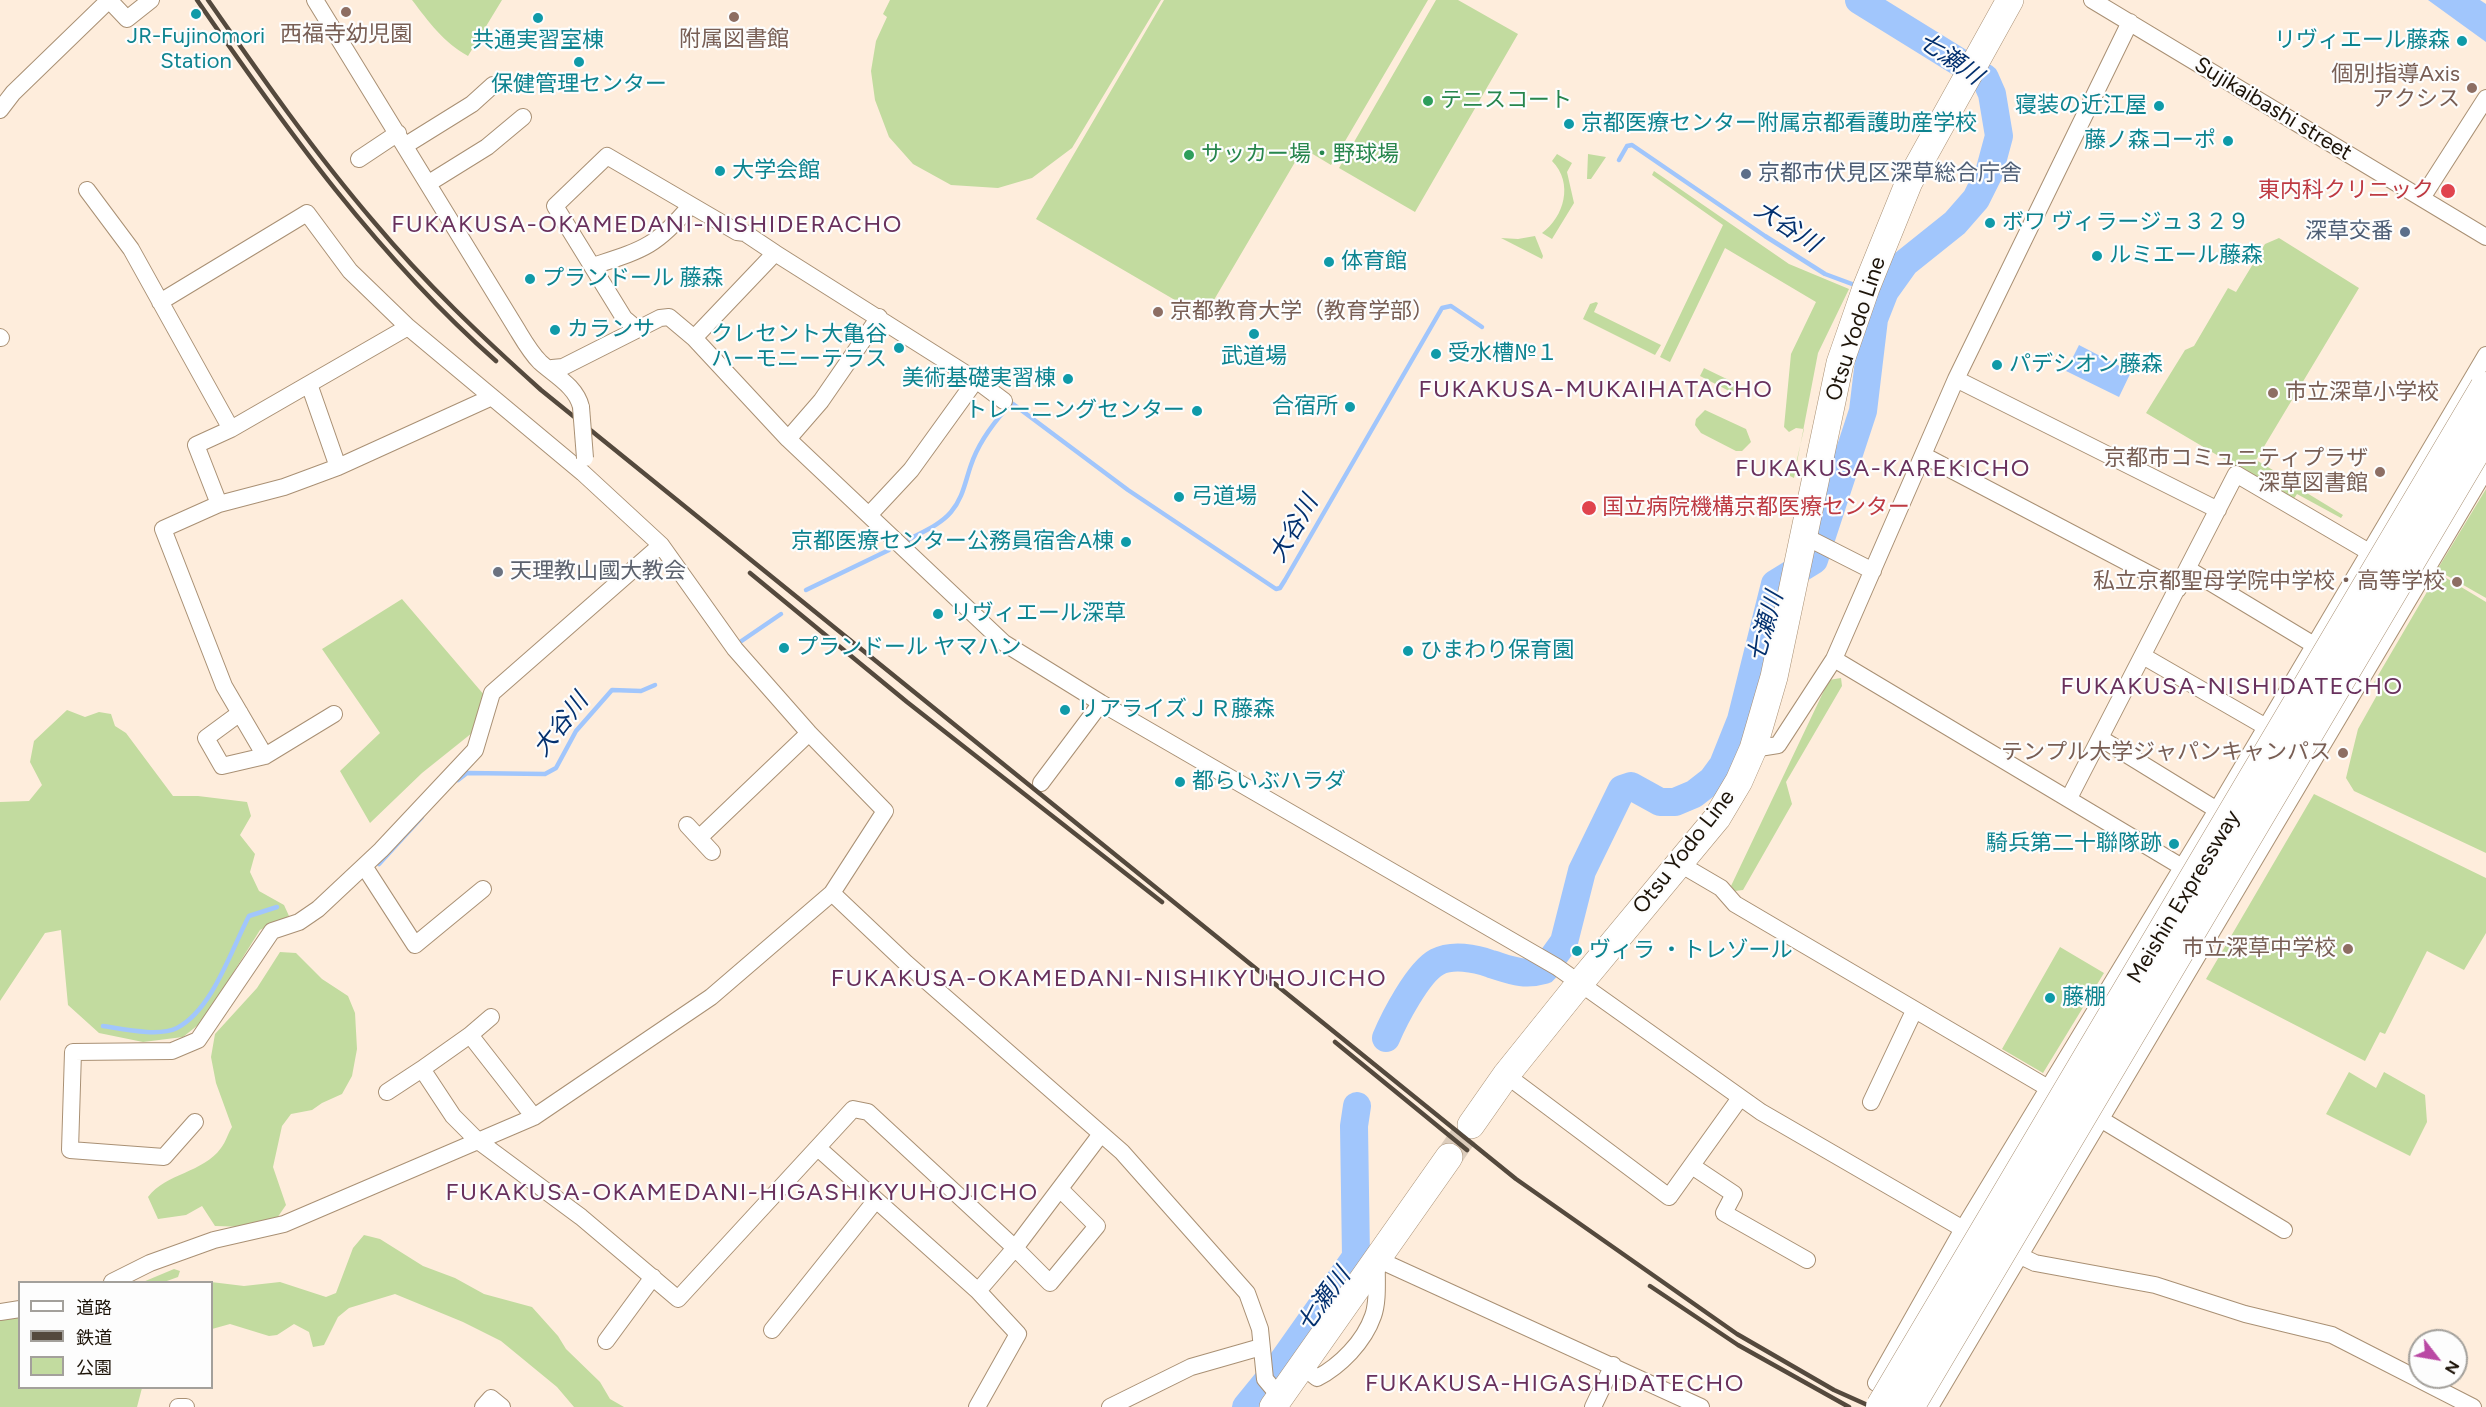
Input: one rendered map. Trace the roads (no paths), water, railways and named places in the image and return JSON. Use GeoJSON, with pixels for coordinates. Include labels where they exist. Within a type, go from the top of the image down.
{"type":"FeatureCollection","features":[{"type":"Feature","properties":{"kind":"highway","name":"Meishin Expressway"},"geometry":{"type":"LineString","coordinates":[[1879,1395],[2486,388]]}},
{"type":"Feature","properties":{"kind":"highway","name":"Meishin Expressway"},"geometry":{"type":"LineString","coordinates":[[1908,1407],[2486,431]]}},
{"type":"Feature","properties":{"kind":"main road","name":"Otsu Yodo Line"},"geometry":{"type":"LineString","coordinates":[[1470,1125],[1506,1075],[1580,983],[1717,818],[1739,781],[1754,749],[1774,677],[1794,582],[1811,544],[1840,363],[1866,288],[1909,182],[2010,0]]}},
{"type":"Feature","properties":{"kind":"main road"},"geometry":{"type":"LineString","coordinates":[[1272,1393],[1303,1367],[1449,1156]]}},
{"type":"Feature","properties":{"kind":"street"},"geometry":{"type":"LineString","coordinates":[[0,110],[13,93],[109,0],[127,19],[151,0]]}},
{"type":"Feature","properties":{"kind":"street"},"geometry":{"type":"LineString","coordinates":[[315,0],[522,338],[538,360],[552,368],[579,398],[584,465]]}},
{"type":"Feature","properties":{"kind":"street","name":"Sujikaibashi street"},"geometry":{"type":"LineString","coordinates":[[2092,0],[2486,237]]}},
{"type":"Feature","properties":{"kind":"street"},"geometry":{"type":"LineString","coordinates":[[1754,749],[1778,746],[1834,659],[1956,378],[2130,22]]}},
{"type":"Feature","properties":{"kind":"street"},"geometry":{"type":"LineString","coordinates":[[359,159],[472,104],[494,85]]}},
{"type":"Feature","properties":{"kind":"street"},"geometry":{"type":"LineString","coordinates":[[2422,198],[2486,98]]}},
{"type":"Feature","properties":{"kind":"street"},"geometry":{"type":"LineString","coordinates":[[429,183],[487,147],[523,117]]}},
{"type":"Feature","properties":{"kind":"street"},"geometry":{"type":"LineString","coordinates":[[637,329],[624,318],[555,206],[607,156],[737,232],[745,232],[976,380],[1004,401]]}},
{"type":"Feature","properties":{"kind":"street"},"geometry":{"type":"LineString","coordinates":[[87,190],[131,249],[231,429]]}},
{"type":"Feature","properties":{"kind":"street"},"geometry":{"type":"LineString","coordinates":[[593,266],[644,249],[669,231],[690,206]]}},
{"type":"Feature","properties":{"kind":"street"},"geometry":{"type":"LineString","coordinates":[[114,1281],[150,1263],[214,1240],[284,1224],[534,1117],[711,997],[832,893],[885,811],[809,734],[732,646],[661,545],[584,465],[492,397],[408,327],[350,272],[307,213],[160,302]]}},
{"type":"Feature","properties":{"kind":"street"},"geometry":{"type":"LineString","coordinates":[[694,338],[775,253]]}},
{"type":"Feature","properties":{"kind":"street"},"geometry":{"type":"LineString","coordinates":[[552,368],[563,367],[660,318],[669,317],[694,338],[788,439],[1004,643],[1101,703],[1551,963],[1740,1098],[1963,1229],[2018,1257],[2035,1263],[2155,1285],[2245,1314],[2332,1335],[2473,1407]]}},
{"type":"Feature","properties":{"kind":"street"},"geometry":{"type":"LineString","coordinates":[[788,439],[821,401],[879,317]]}},
{"type":"Feature","properties":{"kind":"street"},"geometry":{"type":"LineString","coordinates":[[219,504],[196,445],[231,429],[408,327]]}},
{"type":"Feature","properties":{"kind":"street"},"geometry":{"type":"LineString","coordinates":[[1879,1395],[1963,1229],[2217,810],[2486,355]]}},
{"type":"Feature","properties":{"kind":"street"},"geometry":{"type":"LineString","coordinates":[[1956,378],[2218,510]]}},
{"type":"Feature","properties":{"kind":"street"},"geometry":{"type":"LineString","coordinates":[[869,515],[911,470],[976,380]]}},
{"type":"Feature","properties":{"kind":"street"},"geometry":{"type":"LineString","coordinates":[[309,384],[338,467]]}},
{"type":"Feature","properties":{"kind":"street"},"geometry":{"type":"LineString","coordinates":[[265,756],[225,686],[163,529],[219,504],[284,487],[338,467],[492,397]]}},
{"type":"Feature","properties":{"kind":"street"},"geometry":{"type":"LineString","coordinates":[[1923,455],[2178,589]]}},
{"type":"Feature","properties":{"kind":"street"},"geometry":{"type":"LineString","coordinates":[[1930,1407],[2486,469]]}},
{"type":"Feature","properties":{"kind":"street"},"geometry":{"type":"LineString","coordinates":[[2069,798],[2236,474],[2369,552]]}},
{"type":"Feature","properties":{"kind":"street"},"geometry":{"type":"LineString","coordinates":[[1811,544],[1873,571]]}},
{"type":"Feature","properties":{"kind":"street"},"geometry":{"type":"LineString","coordinates":[[195,1122],[164,1156],[70,1150],[73,1052],[172,1051],[198,1040],[272,931],[299,922],[367,871],[452,783],[475,750],[492,693],[661,545]]}},
{"type":"Feature","properties":{"kind":"street"},"geometry":{"type":"LineString","coordinates":[[2188,569],[2314,645]]}},
{"type":"Feature","properties":{"kind":"street"},"geometry":{"type":"LineString","coordinates":[[2143,656],[2266,727]]}},
{"type":"Feature","properties":{"kind":"street"},"geometry":{"type":"LineString","coordinates":[[1834,659],[2182,867]]}},
{"type":"Feature","properties":{"kind":"street"},"geometry":{"type":"LineString","coordinates":[[1041,783],[1101,703]]}},
{"type":"Feature","properties":{"kind":"street"},"geometry":{"type":"LineString","coordinates":[[240,713],[206,738],[222,766],[265,756],[334,714]]}},
{"type":"Feature","properties":{"kind":"street"},"geometry":{"type":"LineString","coordinates":[[699,838],[809,734]]}},
{"type":"Feature","properties":{"kind":"street"},"geometry":{"type":"LineString","coordinates":[[2100,738],[2217,810]]}},
{"type":"Feature","properties":{"kind":"street"},"geometry":{"type":"LineString","coordinates":[[687,825],[712,852]]}},
{"type":"Feature","properties":{"kind":"street"},"geometry":{"type":"LineString","coordinates":[[1680,864],[1721,888],[1735,904],[2048,1088]]}},
{"type":"Feature","properties":{"kind":"street"},"geometry":{"type":"LineString","coordinates":[[367,871],[415,945],[483,889]]}},
{"type":"Feature","properties":{"kind":"street"},"geometry":{"type":"LineString","coordinates":[[832,893],[906,963],[1122,1152],[1246,1293],[1260,1329],[1261,1347],[1272,1393]]}},
{"type":"Feature","properties":{"kind":"street"},"geometry":{"type":"LineString","coordinates":[[1870,1102],[1914,1011]]}},
{"type":"Feature","properties":{"kind":"street"},"geometry":{"type":"LineString","coordinates":[[387,1092],[470,1035],[490,1017]]}},
{"type":"Feature","properties":{"kind":"street"},"geometry":{"type":"LineString","coordinates":[[470,1035],[534,1117]]}},
{"type":"Feature","properties":{"kind":"street"},"geometry":{"type":"LineString","coordinates":[[422,1069],[453,1116],[477,1140],[581,1217],[678,1299],[853,1109],[867,1112],[1050,1283],[1097,1226],[1060,1189]]}},
{"type":"Feature","properties":{"kind":"street"},"geometry":{"type":"LineString","coordinates":[[1506,1075],[1669,1197],[1740,1098]]}},
{"type":"Feature","properties":{"kind":"street"},"geometry":{"type":"LineString","coordinates":[[2102,1120],[2284,1230]]}},
{"type":"Feature","properties":{"kind":"street"},"geometry":{"type":"LineString","coordinates":[[978,1291],[1015,1248],[1101,1134]]}},
{"type":"Feature","properties":{"kind":"street"},"geometry":{"type":"LineString","coordinates":[[818,1148],[978,1291],[1018,1334],[977,1407]]}},
{"type":"Feature","properties":{"kind":"street"},"geometry":{"type":"LineString","coordinates":[[1692,1166],[1734,1194],[1724,1213],[1807,1260]]}},
{"type":"Feature","properties":{"kind":"street"},"geometry":{"type":"LineString","coordinates":[[772,1330],[876,1200]]}},
{"type":"Feature","properties":{"kind":"street"},"geometry":{"type":"LineString","coordinates":[[1377,1258],[1701,1407]]}},
{"type":"Feature","properties":{"kind":"street"},"geometry":{"type":"LineString","coordinates":[[606,1341],[652,1277]]}},
{"type":"Feature","properties":{"kind":"street"},"geometry":{"type":"LineString","coordinates":[[0,1312],[18,1309]]}},
{"type":"Feature","properties":{"kind":"street"},"geometry":{"type":"LineString","coordinates":[[1110,1407],[1191,1367],[1261,1347]]}},
{"type":"Feature","properties":{"kind":"street"},"geometry":{"type":"LineString","coordinates":[[1593,1407],[1613,1365]]}},
{"type":"Feature","properties":{"kind":"street"},"geometry":{"type":"LineString","coordinates":[[483,1407],[491,1398],[502,1407]]}},
{"type":"Feature","properties":{"kind":"street"},"geometry":{"type":"LineString","coordinates":[[178,1407],[186,1407]]}},
{"type":"Feature","properties":{"kind":"water"},"geometry":{"type":"Polygon","coordinates":[[[2428,0],[2480,0],[2486,4],[2486,42],[2428,0]]]}},
{"type":"Feature","properties":{"kind":"water"},"geometry":{"type":"Polygon","coordinates":[[[2079,345],[2131,372],[2119,397],[2066,371],[2079,345]]]}},
{"type":"Feature","properties":{"kind":"waterway","name":"七瀬川"},"geometry":{"type":"LineString","coordinates":[[1386,1038],[1415,985],[1422,975],[1437,962],[1450,958],[1464,958],[1517,972],[1544,970],[1564,942],[1582,871],[1622,789],[1631,786],[1660,802],[1675,802],[1694,794],[1712,780],[1723,765],[1741,720],[1775,584],[1814,560],[1863,411],[1874,319],[1885,291],[1905,263],[1955,223],[1976,199],[1989,173],[1999,136],[1992,94],[1985,78],[1859,0]]}},
{"type":"Feature","properties":{"kind":"waterway","name":"大谷川"},"geometry":{"type":"LineString","coordinates":[[1619,160],[1627,146],[1632,145],[1825,274],[1852,284]]}},
{"type":"Feature","properties":{"kind":"waterway","name":"大谷川"},"geometry":{"type":"LineString","coordinates":[[1013,404],[1128,490],[1276,589],[1280,588],[1285,580],[1442,308],[1451,306],[1482,327]]}},
{"type":"Feature","properties":{"kind":"waterway","name":"大谷川"},"geometry":{"type":"LineString","coordinates":[[908,540],[942,521],[955,507],[977,450],[1006,409]]}},
{"type":"Feature","properties":{"kind":"waterway","name":"大谷川"},"geometry":{"type":"LineString","coordinates":[[806,590],[889,550]]}},
{"type":"Feature","properties":{"kind":"waterway","name":"大谷川"},"geometry":{"type":"LineString","coordinates":[[740,642],[781,614]]}},
{"type":"Feature","properties":{"kind":"waterway","name":"大谷川"},"geometry":{"type":"LineString","coordinates":[[458,780],[467,773],[545,774],[556,768],[576,731],[612,690],[641,691],[655,685]]}},
{"type":"Feature","properties":{"kind":"waterway","name":"大谷川"},"geometry":{"type":"LineString","coordinates":[[379,864],[422,817]]}},
{"type":"Feature","properties":{"kind":"waterway","name":"大谷川"},"geometry":{"type":"LineString","coordinates":[[103,1026],[151,1032],[177,1028],[190,1019],[211,993],[249,916],[277,907]]}},
{"type":"Feature","properties":{"kind":"waterway","name":"七瀬川"},"geometry":{"type":"LineString","coordinates":[[1246,1407],[1277,1369],[1356,1257],[1354,1126],[1357,1106]]}},
{"type":"Feature","properties":{"kind":"tunnel"},"geometry":{"type":"LineString","coordinates":[[1449,1157],[1471,1125]]}},
{"type":"Feature","properties":{"kind":"railway"},"geometry":{"type":"LineString","coordinates":[[197,0],[300,143],[373,235],[412,279],[496,361]]}},
{"type":"Feature","properties":{"kind":"railway"},"geometry":{"type":"LineString","coordinates":[[208,0],[309,141],[374,222],[454,309],[541,390],[1516,1179],[1737,1334],[1834,1390],[1872,1407]]}},
{"type":"Feature","properties":{"kind":"railway"},"geometry":{"type":"LineString","coordinates":[[750,573],[907,702],[1162,902]]}},
{"type":"Feature","properties":{"kind":"railway"},"geometry":{"type":"LineString","coordinates":[[1335,1042],[1467,1150]]}},
{"type":"Feature","properties":{"kind":"railway"},"geometry":{"type":"LineString","coordinates":[[1650,1286],[1738,1345],[1849,1407]]}},
{"type":"Feature","properties":{"kind":"place","name":"西福寺幼児園"},"geometry":{"type":"Point","coordinates":[346,12]}},
{"type":"Feature","properties":{"kind":"place","name":"JR-Fujinomori Station"},"geometry":{"type":"Point","coordinates":[196,14]}},
{"type":"Feature","properties":{"kind":"place","name":"附属図書館"},"geometry":{"type":"Point","coordinates":[734,17]}},
{"type":"Feature","properties":{"kind":"place","name":"共通実習室棟"},"geometry":{"type":"Point","coordinates":[538,18]}},
{"type":"Feature","properties":{"kind":"place","name":"リヴィエール藤森"},"geometry":{"type":"Point","coordinates":[2462,41]}},
{"type":"Feature","properties":{"kind":"place","name":"保健管理センター"},"geometry":{"type":"Point","coordinates":[579,62]}},
{"type":"Feature","properties":{"kind":"place","name":"個別指導Axis アクシス"},"geometry":{"type":"Point","coordinates":[2472,88]}},
{"type":"Feature","properties":{"kind":"place","name":"テニスコート"},"geometry":{"type":"Point","coordinates":[1428,101]}},
{"type":"Feature","properties":{"kind":"place","name":"寝装の近江屋"},"geometry":{"type":"Point","coordinates":[2159,106]}},
{"type":"Feature","properties":{"kind":"place","name":"京都医療センター附属京都看護助産学校"},"geometry":{"type":"Point","coordinates":[1569,124]}},
{"type":"Feature","properties":{"kind":"place","name":"藤ノ森コーポ"},"geometry":{"type":"Point","coordinates":[2228,141]}},
{"type":"Feature","properties":{"kind":"place","name":"サッカー場・野球場"},"geometry":{"type":"Point","coordinates":[1189,155]}},
{"type":"Feature","properties":{"kind":"place","name":"大学会館"},"geometry":{"type":"Point","coordinates":[720,171]}},
{"type":"Feature","properties":{"kind":"place","name":"京都市伏見区深草総合庁舎"},"geometry":{"type":"Point","coordinates":[1746,174]}},
{"type":"Feature","properties":{"kind":"place","name":"東内科クリニック"},"geometry":{"type":"Point","coordinates":[2448,191]}},
{"type":"Feature","properties":{"kind":"place","name":"ボワ ヴィラージュ３２９"},"geometry":{"type":"Point","coordinates":[1990,223]}},
{"type":"Feature","properties":{"kind":"place","name":"深草交番"},"geometry":{"type":"Point","coordinates":[2405,232]}},
{"type":"Feature","properties":{"kind":"place","name":"ルミエール藤森"},"geometry":{"type":"Point","coordinates":[2097,256]}},
{"type":"Feature","properties":{"kind":"place","name":"体育館"},"geometry":{"type":"Point","coordinates":[1329,262]}},
{"type":"Feature","properties":{"kind":"place","name":"プランドール 藤森"},"geometry":{"type":"Point","coordinates":[530,279]}},
{"type":"Feature","properties":{"kind":"place","name":"京都教育大学（教育学部）"},"geometry":{"type":"Point","coordinates":[1158,312]}},
{"type":"Feature","properties":{"kind":"place","name":"カランサ"},"geometry":{"type":"Point","coordinates":[555,330]}},
{"type":"Feature","properties":{"kind":"place","name":"武道場"},"geometry":{"type":"Point","coordinates":[1254,334]}},
{"type":"Feature","properties":{"kind":"place","name":"クレセント大亀谷 ハーモニーテラス"},"geometry":{"type":"Point","coordinates":[899,348]}},
{"type":"Feature","properties":{"kind":"place","name":"受水槽№１"},"geometry":{"type":"Point","coordinates":[1436,354]}},
{"type":"Feature","properties":{"kind":"place","name":"パデシオン藤森"},"geometry":{"type":"Point","coordinates":[1997,365]}},
{"type":"Feature","properties":{"kind":"place","name":"美術基礎実習棟"},"geometry":{"type":"Point","coordinates":[1068,379]}},
{"type":"Feature","properties":{"kind":"place","name":"市立深草小学校"},"geometry":{"type":"Point","coordinates":[2273,393]}},
{"type":"Feature","properties":{"kind":"place","name":"合宿所"},"geometry":{"type":"Point","coordinates":[1350,407]}},
{"type":"Feature","properties":{"kind":"place","name":"トレーニングセンター"},"geometry":{"type":"Point","coordinates":[1197,411]}},
{"type":"Feature","properties":{"kind":"place","name":"京都市コミュニティプラザ 深草図書館"},"geometry":{"type":"Point","coordinates":[2380,472]}},
{"type":"Feature","properties":{"kind":"place","name":"弓道場"},"geometry":{"type":"Point","coordinates":[1179,497]}},
{"type":"Feature","properties":{"kind":"place","name":"国立病院機構京都医療センター"},"geometry":{"type":"Point","coordinates":[1589,508]}},
{"type":"Feature","properties":{"kind":"place","name":"京都医療センター公務員宿舎A棟"},"geometry":{"type":"Point","coordinates":[1126,542]}},
{"type":"Feature","properties":{"kind":"place","name":"天理教山國大教会"},"geometry":{"type":"Point","coordinates":[498,572]}},
{"type":"Feature","properties":{"kind":"place","name":"私立京都聖母学院中学校・高等学校"},"geometry":{"type":"Point","coordinates":[2457,582]}},
{"type":"Feature","properties":{"kind":"place","name":"リヴィエール深草"},"geometry":{"type":"Point","coordinates":[938,614]}},
{"type":"Feature","properties":{"kind":"place","name":"プランドール ヤマハン"},"geometry":{"type":"Point","coordinates":[784,648]}},
{"type":"Feature","properties":{"kind":"place","name":"ひまわり保育園"},"geometry":{"type":"Point","coordinates":[1408,651]}},
{"type":"Feature","properties":{"kind":"place","name":"リアライズＪＲ藤森"},"geometry":{"type":"Point","coordinates":[1065,710]}},
{"type":"Feature","properties":{"kind":"place","name":"テンプル大学ジャパンキャンパス"},"geometry":{"type":"Point","coordinates":[2343,753]}},
{"type":"Feature","properties":{"kind":"place","name":"都らいぶハラダ"},"geometry":{"type":"Point","coordinates":[1180,782]}},
{"type":"Feature","properties":{"kind":"place","name":"騎兵第二十聯隊跡"},"geometry":{"type":"Point","coordinates":[2174,844]}},
{"type":"Feature","properties":{"kind":"place","name":"市立深草中学校"},"geometry":{"type":"Point","coordinates":[2348,949]}},
{"type":"Feature","properties":{"kind":"place","name":"ヴィラ ・トレゾール"},"geometry":{"type":"Point","coordinates":[1577,951]}},
{"type":"Feature","properties":{"kind":"place","name":"藤棚"},"geometry":{"type":"Point","coordinates":[2050,998]}},
{"type":"Feature","properties":{"kind":"district","name":"FUKAKUSA-OKAMEDANI-NISHIDERACHO"},"geometry":{"type":"Point","coordinates":[647,225]}},
{"type":"Feature","properties":{"kind":"district","name":"FUKAKUSA-MUKAIHATACHO"},"geometry":{"type":"Point","coordinates":[1596,390]}},
{"type":"Feature","properties":{"kind":"district","name":"FUKAKUSA-KAREKICHO"},"geometry":{"type":"Point","coordinates":[1883,469]}},
{"type":"Feature","properties":{"kind":"district","name":"FUKAKUSA-NISHIDATECHO"},"geometry":{"type":"Point","coordinates":[2232,687]}},
{"type":"Feature","properties":{"kind":"district","name":"FUKAKUSA-OKAMEDANI-NISHIKYUHOJICHO"},"geometry":{"type":"Point","coordinates":[1109,979]}},
{"type":"Feature","properties":{"kind":"district","name":"FUKAKUSA-OKAMEDANI-HIGASHIKYUHOJICHO"},"geometry":{"type":"Point","coordinates":[742,1193]}},
{"type":"Feature","properties":{"kind":"district","name":"FUKAKUSA-HIGASHIDATECHO"},"geometry":{"type":"Point","coordinates":[1555,1384]}}]}
